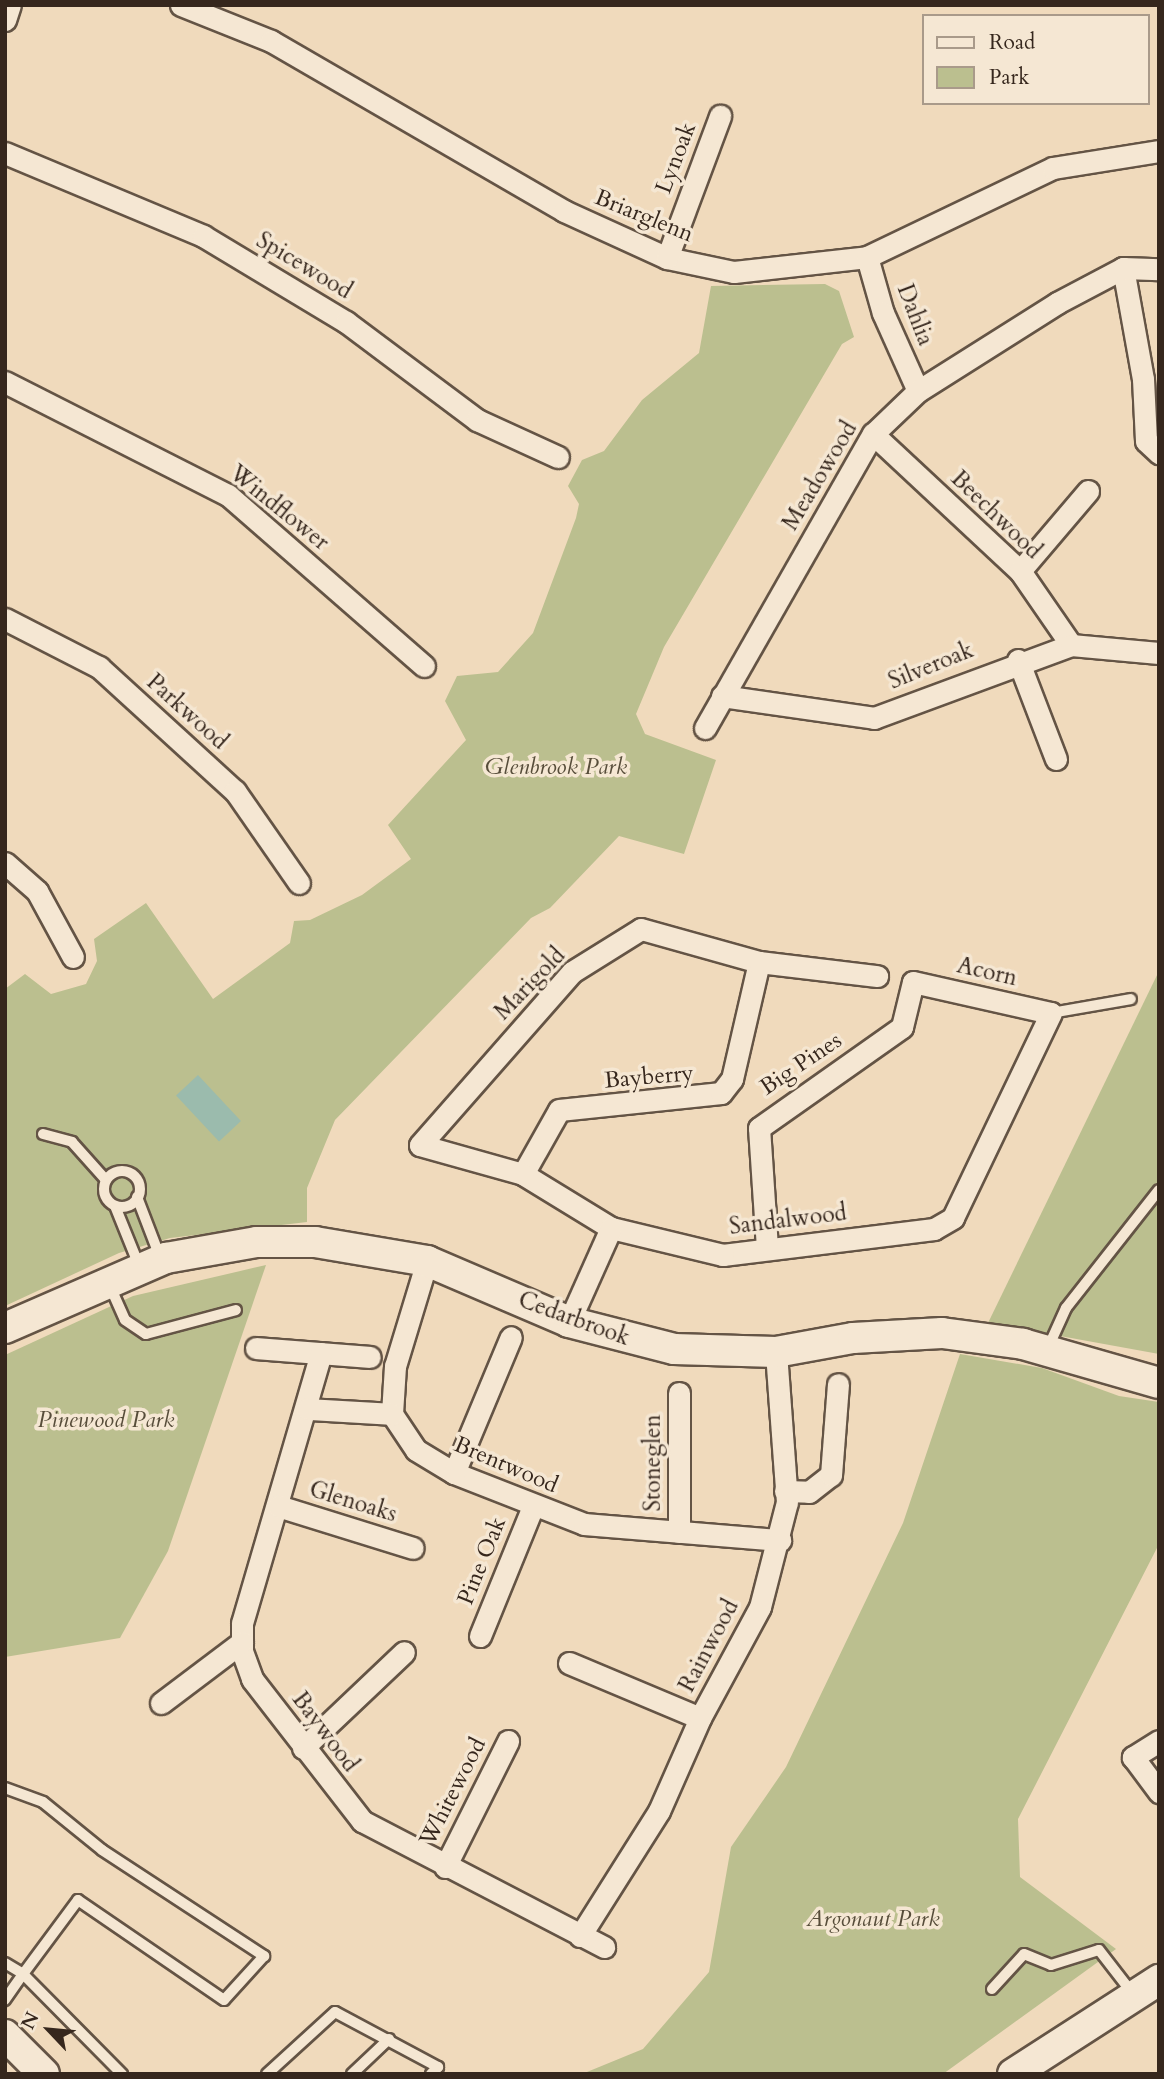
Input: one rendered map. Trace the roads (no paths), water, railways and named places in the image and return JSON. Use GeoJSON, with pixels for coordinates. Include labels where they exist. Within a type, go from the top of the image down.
{"type":"FeatureCollection","features":[{"type":"Feature","properties":{"kind":"street"},"geometry":{"type":"LineString","coordinates":[[5,20],[10,5]]}},
{"type":"Feature","properties":{"kind":"street","name":"Briarglenn"},"geometry":{"type":"LineString","coordinates":[[181,5],[271,41],[564,211],[667,258],[734,272],[867,257],[1053,168],[1159,151]]}},
{"type":"Feature","properties":{"kind":"street","name":"Lynoak"},"geometry":{"type":"LineString","coordinates":[[667,258],[720,116]]}},
{"type":"Feature","properties":{"kind":"street","name":"Spicewood"},"geometry":{"type":"LineString","coordinates":[[5,153],[203,236],[346,322],[477,420],[558,457]]}},
{"type":"Feature","properties":{"kind":"street","name":"Dahlia"},"geometry":{"type":"LineString","coordinates":[[867,257],[883,313],[918,391]]}},
{"type":"Feature","properties":{"kind":"street"},"geometry":{"type":"LineString","coordinates":[[1159,269],[1123,268],[1146,441],[1159,453]]}},
{"type":"Feature","properties":{"kind":"street","name":"Meadowood"},"geometry":{"type":"LineString","coordinates":[[705,728],[873,434],[918,391],[1123,268]]}},
{"type":"Feature","properties":{"kind":"street","name":"Windflower"},"geometry":{"type":"LineString","coordinates":[[5,382],[228,495],[424,666]]}},
{"type":"Feature","properties":{"kind":"street","name":"Beechwood"},"geometry":{"type":"LineString","coordinates":[[873,434],[1020,571],[1071,645]]}},
{"type":"Feature","properties":{"kind":"street"},"geometry":{"type":"LineString","coordinates":[[1020,571],[1088,491]]}},
{"type":"Feature","properties":{"kind":"street","name":"Parkwood"},"geometry":{"type":"LineString","coordinates":[[5,619],[99,667],[235,791],[299,883]]}},
{"type":"Feature","properties":{"kind":"street","name":"Silveroak"},"geometry":{"type":"LineString","coordinates":[[722,696],[874,718],[1018,660],[1071,645],[1159,653]]}},
{"type":"Feature","properties":{"kind":"street"},"geometry":{"type":"LineString","coordinates":[[1018,660],[1056,759]]}},
{"type":"Feature","properties":{"kind":"street"},"geometry":{"type":"LineString","coordinates":[[5,863],[37,891],[73,957]]}},
{"type":"Feature","properties":{"kind":"street","name":"Marigold"},"geometry":{"type":"LineString","coordinates":[[420,1145],[572,972],[641,929],[760,962],[877,976]]}},
{"type":"Feature","properties":{"kind":"street","name":"Bayberry"},"geometry":{"type":"LineString","coordinates":[[523,1174],[559,1110],[721,1093],[732,1079],[760,962]]}},
{"type":"Feature","properties":{"kind":"street","name":"Acorn"},"geometry":{"type":"LineString","coordinates":[[913,982],[1051,1013]]}},
{"type":"Feature","properties":{"kind":"street","name":"Big Pines"},"geometry":{"type":"LineString","coordinates":[[767,1248],[758,1128],[902,1027],[913,982]]}},
{"type":"Feature","properties":{"kind":"street","name":"Sandalwood"},"geometry":{"type":"LineString","coordinates":[[420,1145],[523,1174],[611,1228],[723,1255],[945,1226],[1051,1013]]}},
{"type":"Feature","properties":{"kind":"street"},"geometry":{"type":"LineString","coordinates":[[569,1322],[611,1228]]}},
{"type":"Feature","properties":{"kind":"street","name":"Cedarbrook"},"geometry":{"type":"LineString","coordinates":[[5,1328],[150,1264],[289,1241],[427,1261],[569,1322],[674,1349],[776,1352],[903,1334],[989,1338],[1046,1350],[1159,1383]]}},
{"type":"Feature","properties":{"kind":"street"},"geometry":{"type":"LineString","coordinates":[[308,1409],[392,1414],[395,1366],[427,1261]]}},
{"type":"Feature","properties":{"kind":"street"},"geometry":{"type":"LineString","coordinates":[[454,1473],[511,1337]]}},
{"type":"Feature","properties":{"kind":"street"},"geometry":{"type":"LineString","coordinates":[[256,1348],[370,1357]]}},
{"type":"Feature","properties":{"kind":"street","name":"Rainwood"},"geometry":{"type":"LineString","coordinates":[[580,1936],[659,1811],[699,1718],[760,1607],[780,1540],[785,1491],[776,1352]]}},
{"type":"Feature","properties":{"kind":"street","name":"Baywood"},"geometry":{"type":"LineString","coordinates":[[321,1353],[308,1409],[278,1506],[242,1642],[252,1679],[362,1821],[445,1867],[604,1947]]}},
{"type":"Feature","properties":{"kind":"street"},"geometry":{"type":"LineString","coordinates":[[785,1491],[809,1492],[831,1475],[838,1384]]}},
{"type":"Feature","properties":{"kind":"street","name":"Stoneglen"},"geometry":{"type":"LineString","coordinates":[[679,1393],[679,1532]]}},
{"type":"Feature","properties":{"kind":"street","name":"Brentwood"},"geometry":{"type":"LineString","coordinates":[[392,1414],[416,1450],[454,1473],[584,1524],[780,1540]]}},
{"type":"Feature","properties":{"kind":"street","name":"Glenoaks"},"geometry":{"type":"LineString","coordinates":[[278,1506],[412,1548]]}},
{"type":"Feature","properties":{"kind":"street","name":"Pine Oak"},"geometry":{"type":"LineString","coordinates":[[480,1636],[534,1506]]}},
{"type":"Feature","properties":{"kind":"street"},"geometry":{"type":"LineString","coordinates":[[160,1703],[242,1642]]}},
{"type":"Feature","properties":{"kind":"street"},"geometry":{"type":"LineString","coordinates":[[303,1748],[404,1652]]}},
{"type":"Feature","properties":{"kind":"street"},"geometry":{"type":"LineString","coordinates":[[569,1664],[699,1718]]}},
{"type":"Feature","properties":{"kind":"street","name":"Whitewood"},"geometry":{"type":"LineString","coordinates":[[445,1867],[508,1741]]}},
{"type":"Feature","properties":{"kind":"street"},"geometry":{"type":"LineString","coordinates":[[1159,1741],[1133,1758],[1159,1792]]}},
{"type":"Feature","properties":{"kind":"street"},"geometry":{"type":"LineString","coordinates":[[1013,2074],[1133,1994],[1159,1980]]}},
{"type":"Feature","properties":{"kind":"street"},"geometry":{"type":"LineString","coordinates":[[5,2035],[44,2074]]}},
{"type":"Feature","properties":{"kind":"lane"},"geometry":{"type":"LineString","coordinates":[[1051,1013],[1131,999]]}},
{"type":"Feature","properties":{"kind":"lane"},"geometry":{"type":"LineString","coordinates":[[43,1134],[72,1142],[106,1180]]}},
{"type":"Feature","properties":{"kind":"lane"},"geometry":{"type":"LineString","coordinates":[[106,1180],[128,1172],[139,1185],[137,1198],[150,1264]]}},
{"type":"Feature","properties":{"kind":"lane"},"geometry":{"type":"LineString","coordinates":[[106,1180],[104,1192],[150,1264]]}},
{"type":"Feature","properties":{"kind":"lane"},"geometry":{"type":"LineString","coordinates":[[1046,1350],[1066,1308],[1159,1190]]}},
{"type":"Feature","properties":{"kind":"lane"},"geometry":{"type":"LineString","coordinates":[[115,1206],[137,1198]]}},
{"type":"Feature","properties":{"kind":"lane"},"geometry":{"type":"LineString","coordinates":[[108,1282],[125,1320],[146,1334],[236,1310]]}},
{"type":"Feature","properties":{"kind":"lane"},"geometry":{"type":"LineString","coordinates":[[5,1788],[43,1802],[102,1850],[264,1956],[225,2000],[78,1900],[5,2000]]}},
{"type":"Feature","properties":{"kind":"lane"},"geometry":{"type":"LineString","coordinates":[[992,1989],[1024,1954],[1051,1965],[1099,1950],[1133,1994]]}},
{"type":"Feature","properties":{"kind":"lane"},"geometry":{"type":"LineString","coordinates":[[5,1963],[23,1974],[122,2074]]}},
{"type":"Feature","properties":{"kind":"lane"},"geometry":{"type":"LineString","coordinates":[[267,2074],[335,2012],[438,2067],[431,2074]]}},
{"type":"Feature","properties":{"kind":"lane"},"geometry":{"type":"LineString","coordinates":[[352,2074],[389,2039]]}},
{"type":"Feature","properties":{"kind":"park label","name":"Glenbrook Park"},"geometry":{"type":"Point","coordinates":[556,767]}},
{"type":"Feature","properties":{"kind":"park label","name":"Pinewood Park"},"geometry":{"type":"Point","coordinates":[106,1420]}},
{"type":"Feature","properties":{"kind":"park label","name":"Argonaut Park"},"geometry":{"type":"Point","coordinates":[873,1919]}}]}
